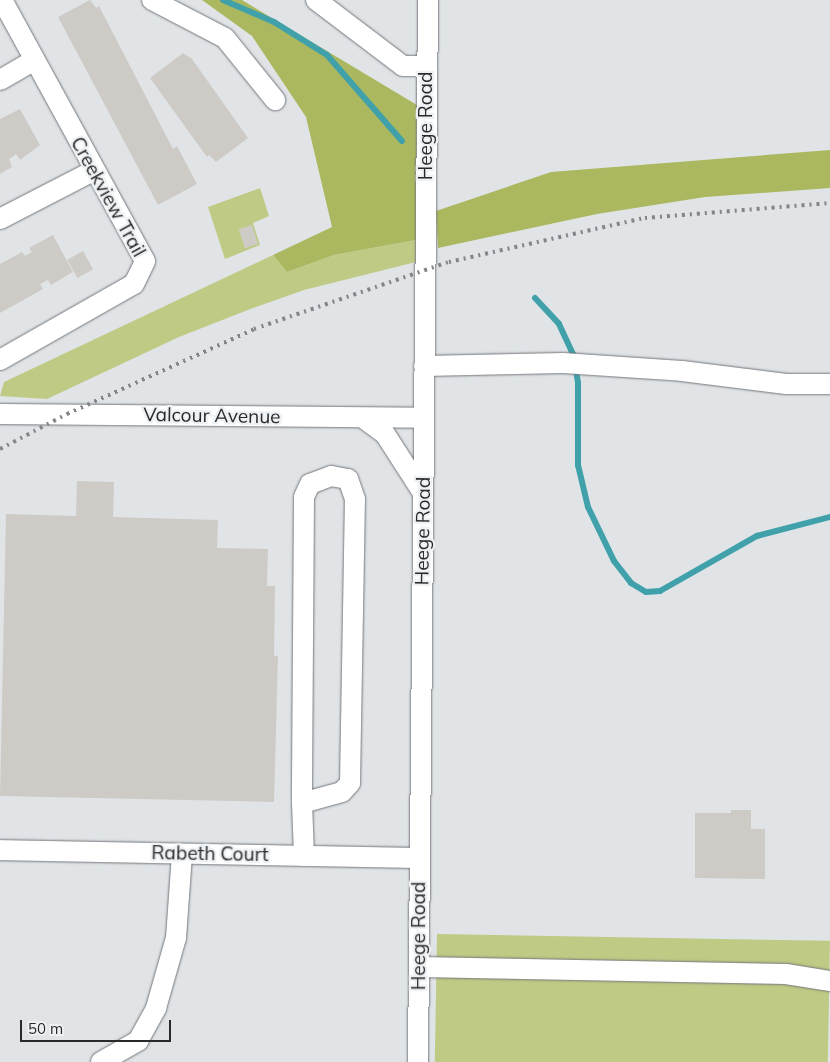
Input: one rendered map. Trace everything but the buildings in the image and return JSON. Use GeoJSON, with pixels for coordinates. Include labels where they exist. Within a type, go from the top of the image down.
{"type":"FeatureCollection","features":[{"type":"Feature","properties":{"kind":"street","name":"Creekview Trail"},"geometry":{"type":"LineString","coordinates":[[0,360],[134,284],[145,261],[93,170],[2,0]]}},
{"type":"Feature","properties":{"kind":"street"},"geometry":{"type":"LineString","coordinates":[[152,0],[225,38],[275,100]]}},
{"type":"Feature","properties":{"kind":"street"},"geometry":{"type":"LineString","coordinates":[[316,0],[403,66],[427,66]]}},
{"type":"Feature","properties":{"kind":"street","name":"Heege Road"},"geometry":{"type":"LineString","coordinates":[[418,1062],[428,0]]}},
{"type":"Feature","properties":{"kind":"street"},"geometry":{"type":"LineString","coordinates":[[0,80],[34,60]]}},
{"type":"Feature","properties":{"kind":"street"},"geometry":{"type":"LineString","coordinates":[[0,219],[93,170]]}},
{"type":"Feature","properties":{"kind":"street"},"geometry":{"type":"LineString","coordinates":[[424,366],[563,363],[786,384],[830,384]]}},
{"type":"Feature","properties":{"kind":"street","name":"Valcour Avenue"},"geometry":{"type":"LineString","coordinates":[[0,414],[424,418]]}},
{"type":"Feature","properties":{"kind":"street"},"geometry":{"type":"LineString","coordinates":[[363,418],[385,434],[423,495]]}},
{"type":"Feature","properties":{"kind":"street"},"geometry":{"type":"LineString","coordinates":[[302,803],[342,792],[350,783],[355,499],[348,479],[331,476],[318,478],[310,484],[304,497],[302,803],[304,856]]}},
{"type":"Feature","properties":{"kind":"street","name":"Rabeth Court"},"geometry":{"type":"LineString","coordinates":[[0,850],[420,858]]}},
{"type":"Feature","properties":{"kind":"street"},"geometry":{"type":"LineString","coordinates":[[102,1062],[138,1041],[156,1008],[176,938],[182,854]]}},
{"type":"Feature","properties":{"kind":"street"},"geometry":{"type":"LineString","coordinates":[[419,967],[786,974],[830,981]]}},
{"type":"Feature","properties":{"kind":"green space"},"geometry":{"type":"Polygon","coordinates":[[[202,0],[242,0],[417,105],[416,240],[334,255],[287,272],[273,255],[332,227],[306,117],[252,36],[202,0]]]}},
{"type":"Feature","properties":{"kind":"green space"},"geometry":{"type":"Polygon","coordinates":[[[830,150],[830,188],[705,197],[597,214],[438,248],[436,211],[551,172],[830,150]]]}},
{"type":"Feature","properties":{"kind":"green space"},"geometry":{"type":"Polygon","coordinates":[[[260,188],[269,216],[253,223],[260,245],[225,259],[208,207],[260,188]]]}},
{"type":"Feature","properties":{"kind":"green space"},"geometry":{"type":"Polygon","coordinates":[[[416,240],[416,262],[304,290],[253,308],[179,337],[47,399],[0,396],[4,382],[273,255],[287,272],[334,255],[416,240]]]}},
{"type":"Feature","properties":{"kind":"green space"},"geometry":{"type":"Polygon","coordinates":[[[437,934],[830,941],[828,1062],[435,1062],[437,934]]]}},
{"type":"Feature","properties":{"kind":"waterway"},"geometry":{"type":"LineString","coordinates":[[223,0],[274,22],[327,55],[402,141]]}},
{"type":"Feature","properties":{"kind":"waterway"},"geometry":{"type":"LineString","coordinates":[[535,298],[559,324],[573,354],[578,383],[578,465],[588,507],[614,561],[631,583],[646,592],[660,591],[757,536],[830,517]]}},
{"type":"Feature","properties":{"kind":"railway"},"geometry":{"type":"LineString","coordinates":[[0,449],[67,414],[254,329],[449,262],[645,218],[830,203]]}}]}
